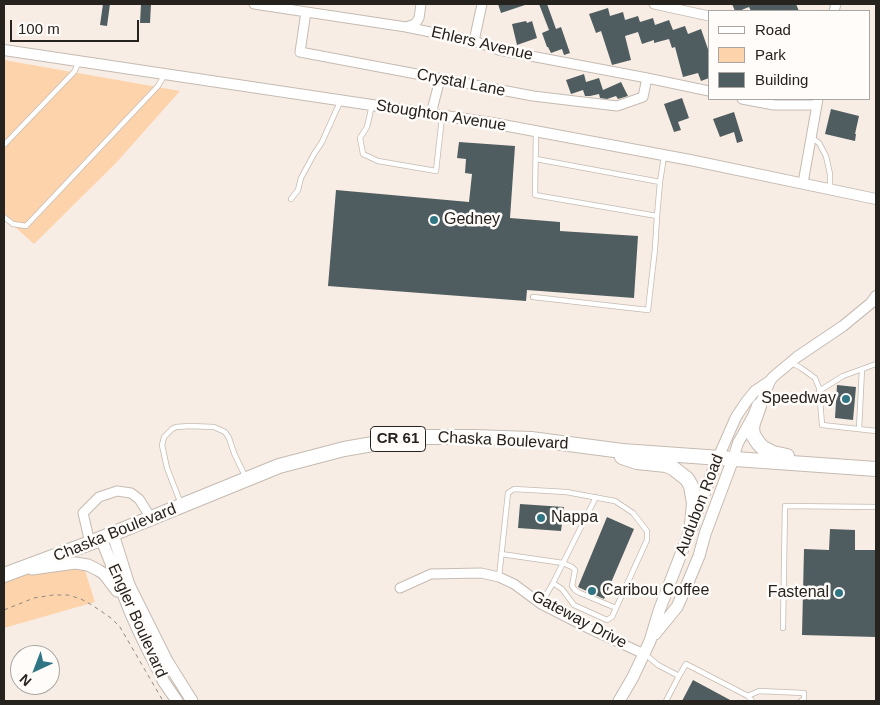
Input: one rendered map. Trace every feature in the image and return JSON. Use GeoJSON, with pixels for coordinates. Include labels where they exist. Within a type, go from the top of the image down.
{"type":"FeatureCollection","features":[{"type":"Feature","properties":{"kind":"main road"},"geometry":{"type":"LineString","coordinates":[[759,406],[752,428],[753,435],[759,444],[773,453],[830,465]]}},
{"type":"Feature","properties":{"kind":"main road","name":"Chaska Boulevard"},"geometry":{"type":"LineString","coordinates":[[4,575],[279,466],[344,449],[414,436],[531,439],[622,451],[876,469]]}},
{"type":"Feature","properties":{"kind":"main road"},"geometry":{"type":"LineString","coordinates":[[598,448],[637,462],[666,465],[681,473],[688,479],[694,494],[692,525]]}},
{"type":"Feature","properties":{"kind":"main road","name":"Audubon Road"},"geometry":{"type":"LineString","coordinates":[[619,701],[650,641],[659,611],[718,458]]}},
{"type":"Feature","properties":{"kind":"main road","name":"Audubon Road"},"geometry":{"type":"LineString","coordinates":[[650,641],[677,607],[690,580],[732,459]]}},
{"type":"Feature","properties":{"kind":"main road"},"geometry":{"type":"LineString","coordinates":[[101,538],[129,585],[167,660],[192,701]]}},
{"type":"Feature","properties":{"kind":"main road","name":"Engler Boulevard"},"geometry":{"type":"LineString","coordinates":[[101,538],[131,614],[157,670],[177,701]]}},
{"type":"Feature","properties":{"kind":"main road"},"geometry":{"type":"LineString","coordinates":[[18,571],[75,563],[88,565],[109,579],[131,614]]}},
{"type":"Feature","properties":{"kind":"street","name":"Ehlers Avenue"},"geometry":{"type":"LineString","coordinates":[[254,4],[406,26],[474,41],[499,50],[708,91]]}},
{"type":"Feature","properties":{"kind":"street"},"geometry":{"type":"LineString","coordinates":[[406,26],[415,24],[419,18],[421,4]]}},
{"type":"Feature","properties":{"kind":"street"},"geometry":{"type":"LineString","coordinates":[[474,41],[482,4]]}},
{"type":"Feature","properties":{"kind":"street"},"geometry":{"type":"LineString","coordinates":[[654,4],[708,16]]}},
{"type":"Feature","properties":{"kind":"street","name":"Crystal Lane"},"geometry":{"type":"LineString","coordinates":[[306,12],[300,52],[533,96],[617,106],[643,97],[647,78]]}},
{"type":"Feature","properties":{"kind":"street","name":"Stoughton Avenue"},"geometry":{"type":"LineString","coordinates":[[4,50],[437,114],[664,156],[876,199]]}},
{"type":"Feature","properties":{"kind":"street"},"geometry":{"type":"LineString","coordinates":[[437,114],[440,78]]}},
{"type":"Feature","properties":{"kind":"street"},"geometry":{"type":"LineString","coordinates":[[747,100],[774,105],[817,102],[803,183]]}},
{"type":"Feature","properties":{"kind":"street","name":"Audubon Road"},"geometry":{"type":"LineString","coordinates":[[718,458],[730,430],[746,402],[755,391],[815,344],[874,303]]}},
{"type":"Feature","properties":{"kind":"street","name":"Audubon Road"},"geometry":{"type":"LineString","coordinates":[[732,459],[738,443],[759,406],[770,381]]}},
{"type":"Feature","properties":{"kind":"street"},"geometry":{"type":"LineString","coordinates":[[101,538],[83,512],[99,496],[117,491],[131,492],[139,499],[151,518]]}},
{"type":"Feature","properties":{"kind":"street","name":"Gateway Drive"},"geometry":{"type":"LineString","coordinates":[[400,588],[431,574],[481,573],[499,576],[514,584],[541,604],[644,654]]}},
{"type":"Feature","properties":{"kind":"lane"},"geometry":{"type":"LineString","coordinates":[[4,145],[74,72],[80,61]]}},
{"type":"Feature","properties":{"kind":"lane"},"geometry":{"type":"LineString","coordinates":[[4,217],[13,224],[26,226],[158,86],[165,74]]}},
{"type":"Feature","properties":{"kind":"lane"},"geometry":{"type":"LineString","coordinates":[[291,199],[298,190],[301,178],[322,142],[340,100]]}},
{"type":"Feature","properties":{"kind":"lane"},"geometry":{"type":"LineString","coordinates":[[372,105],[367,128],[360,138],[363,154],[378,161],[436,171],[437,114]]}},
{"type":"Feature","properties":{"kind":"lane"},"geometry":{"type":"LineString","coordinates":[[536,132],[535,195],[657,216]]}},
{"type":"Feature","properties":{"kind":"lane"},"geometry":{"type":"LineString","coordinates":[[811,138],[819,144],[826,156],[830,174],[830,189]]}},
{"type":"Feature","properties":{"kind":"lane"},"geometry":{"type":"LineString","coordinates":[[533,297],[648,310],[664,156]]}},
{"type":"Feature","properties":{"kind":"lane"},"geometry":{"type":"LineString","coordinates":[[536,159],[660,182]]}},
{"type":"Feature","properties":{"kind":"lane"},"geometry":{"type":"LineString","coordinates":[[790,363],[815,378],[819,391],[822,425],[876,431]]}},
{"type":"Feature","properties":{"kind":"lane"},"geometry":{"type":"LineString","coordinates":[[819,391],[842,376],[876,364]]}},
{"type":"Feature","properties":{"kind":"lane"},"geometry":{"type":"LineString","coordinates":[[859,429],[862,369]]}},
{"type":"Feature","properties":{"kind":"lane"},"geometry":{"type":"LineString","coordinates":[[182,506],[167,468],[162,445],[164,437],[176,427],[214,427],[225,432],[247,480]]}},
{"type":"Feature","properties":{"kind":"lane"},"geometry":{"type":"LineString","coordinates":[[499,576],[508,492],[514,489],[566,492],[615,501],[633,513],[647,531],[647,540],[612,617],[607,620],[574,605],[562,589],[553,583]]}},
{"type":"Feature","properties":{"kind":"lane"},"geometry":{"type":"LineString","coordinates":[[541,604],[596,497]]}},
{"type":"Feature","properties":{"kind":"lane"},"geometry":{"type":"LineString","coordinates":[[783,628],[785,506],[876,507]]}},
{"type":"Feature","properties":{"kind":"lane"},"geometry":{"type":"LineString","coordinates":[[501,554],[563,563],[572,567],[575,570],[572,586],[575,590],[616,608]]}},
{"type":"Feature","properties":{"kind":"lane"},"geometry":{"type":"LineString","coordinates":[[644,654],[658,665],[680,676]]}},
{"type":"Feature","properties":{"kind":"lane"},"geometry":{"type":"LineString","coordinates":[[666,701],[686,664],[748,696],[752,701]]}},
{"type":"Feature","properties":{"kind":"lane"},"geometry":{"type":"LineString","coordinates":[[748,696],[758,691],[804,693],[804,699],[801,701]]}},
{"type":"Feature","properties":{"kind":"path"},"geometry":{"type":"LineString","coordinates":[[4,610],[34,598],[53,595],[68,595],[92,604],[120,627],[163,701]]}},
{"type":"Feature","properties":{"kind":"green space"},"geometry":{"type":"Polygon","coordinates":[[[4,60],[180,91],[116,163],[34,244],[4,217],[4,60]]]}},
{"type":"Feature","properties":{"kind":"green space"},"geometry":{"type":"Polygon","coordinates":[[[82,561],[95,602],[4,628],[4,570],[82,561]]]}},
{"type":"Feature","properties":{"kind":"building"},"geometry":{"type":"Polygon","coordinates":[[[103,4],[110,4],[107,26],[100,25],[103,4]]]}},
{"type":"Feature","properties":{"kind":"building"},"geometry":{"type":"Polygon","coordinates":[[[141,4],[151,4],[150,23],[140,23],[141,4]]]}},
{"type":"Feature","properties":{"kind":"building"},"geometry":{"type":"Polygon","coordinates":[[[498,4],[524,4],[525,5],[501,13],[498,4]]]}},
{"type":"Feature","properties":{"kind":"building"},"geometry":{"type":"Polygon","coordinates":[[[539,4],[547,4],[556,29],[561,27],[570,53],[564,55],[562,49],[551,53],[547,47],[542,33],[549,30],[539,4]]]}},
{"type":"Feature","properties":{"kind":"building"},"geometry":{"type":"Polygon","coordinates":[[[732,4],[796,4],[799,10],[750,10],[749,7],[735,10],[732,4]]]}},
{"type":"Feature","properties":{"kind":"building"},"geometry":{"type":"Polygon","coordinates":[[[608,8],[610,16],[623,12],[625,20],[638,16],[640,22],[653,18],[655,25],[669,20],[673,30],[685,26],[688,34],[701,29],[708,49],[708,78],[701,81],[698,73],[683,77],[675,47],[672,48],[669,39],[654,43],[654,40],[642,44],[638,32],[625,36],[631,60],[612,65],[601,31],[596,33],[589,14],[608,8]]]}},
{"type":"Feature","properties":{"kind":"building"},"geometry":{"type":"Polygon","coordinates":[[[526,21],[527,23],[532,21],[537,38],[517,45],[512,24],[526,21]]]}},
{"type":"Feature","properties":{"kind":"building"},"geometry":{"type":"Polygon","coordinates":[[[584,74],[586,82],[599,78],[603,90],[621,82],[628,96],[618,99],[616,96],[607,99],[600,98],[599,94],[585,96],[583,90],[571,94],[566,80],[584,74]]]}},
{"type":"Feature","properties":{"kind":"building"},"geometry":{"type":"Polygon","coordinates":[[[682,98],[689,118],[678,122],[681,130],[674,132],[664,104],[682,98]]]}},
{"type":"Feature","properties":{"kind":"building"},"geometry":{"type":"Polygon","coordinates":[[[831,109],[859,116],[855,141],[825,134],[831,109]]]}},
{"type":"Feature","properties":{"kind":"building"},"geometry":{"type":"Polygon","coordinates":[[[734,112],[743,141],[737,143],[734,132],[720,137],[713,119],[734,112]]]}},
{"type":"Feature","properties":{"kind":"building","name":"Gedney"},"geometry":{"type":"Polygon","coordinates":[[[459,142],[515,146],[510,218],[560,222],[560,231],[638,236],[634,298],[527,290],[526,301],[328,286],[336,190],[469,202],[472,174],[465,173],[466,159],[457,158],[459,142]]]}},
{"type":"Feature","properties":{"kind":"building"},"geometry":{"type":"Polygon","coordinates":[[[837,385],[856,387],[853,420],[835,418],[837,385]]]}},
{"type":"Feature","properties":{"kind":"building","name":"Nappa"},"geometry":{"type":"Polygon","coordinates":[[[520,504],[564,507],[561,531],[518,528],[520,504]]]}},
{"type":"Feature","properties":{"kind":"building"},"geometry":{"type":"Polygon","coordinates":[[[607,517],[634,529],[604,599],[578,587],[607,517]]]}},
{"type":"Feature","properties":{"kind":"building","name":"Fastenal"},"geometry":{"type":"Polygon","coordinates":[[[830,529],[855,530],[855,550],[876,550],[876,637],[802,635],[804,549],[829,550],[830,529]]]}},
{"type":"Feature","properties":{"kind":"building"},"geometry":{"type":"Polygon","coordinates":[[[693,680],[732,701],[682,701],[693,680]]]}},
{"type":"Feature","properties":{"kind":"place","name":"Gedney"},"geometry":{"type":"Point","coordinates":[434,220]}},
{"type":"Feature","properties":{"kind":"place","name":"Speedway"},"geometry":{"type":"Point","coordinates":[846,399]}},
{"type":"Feature","properties":{"kind":"place","name":"Nappa"},"geometry":{"type":"Point","coordinates":[541,518]}},
{"type":"Feature","properties":{"kind":"place","name":"Caribou Coffee"},"geometry":{"type":"Point","coordinates":[592,591]}},
{"type":"Feature","properties":{"kind":"place","name":"Fastenal"},"geometry":{"type":"Point","coordinates":[839,593]}}]}
